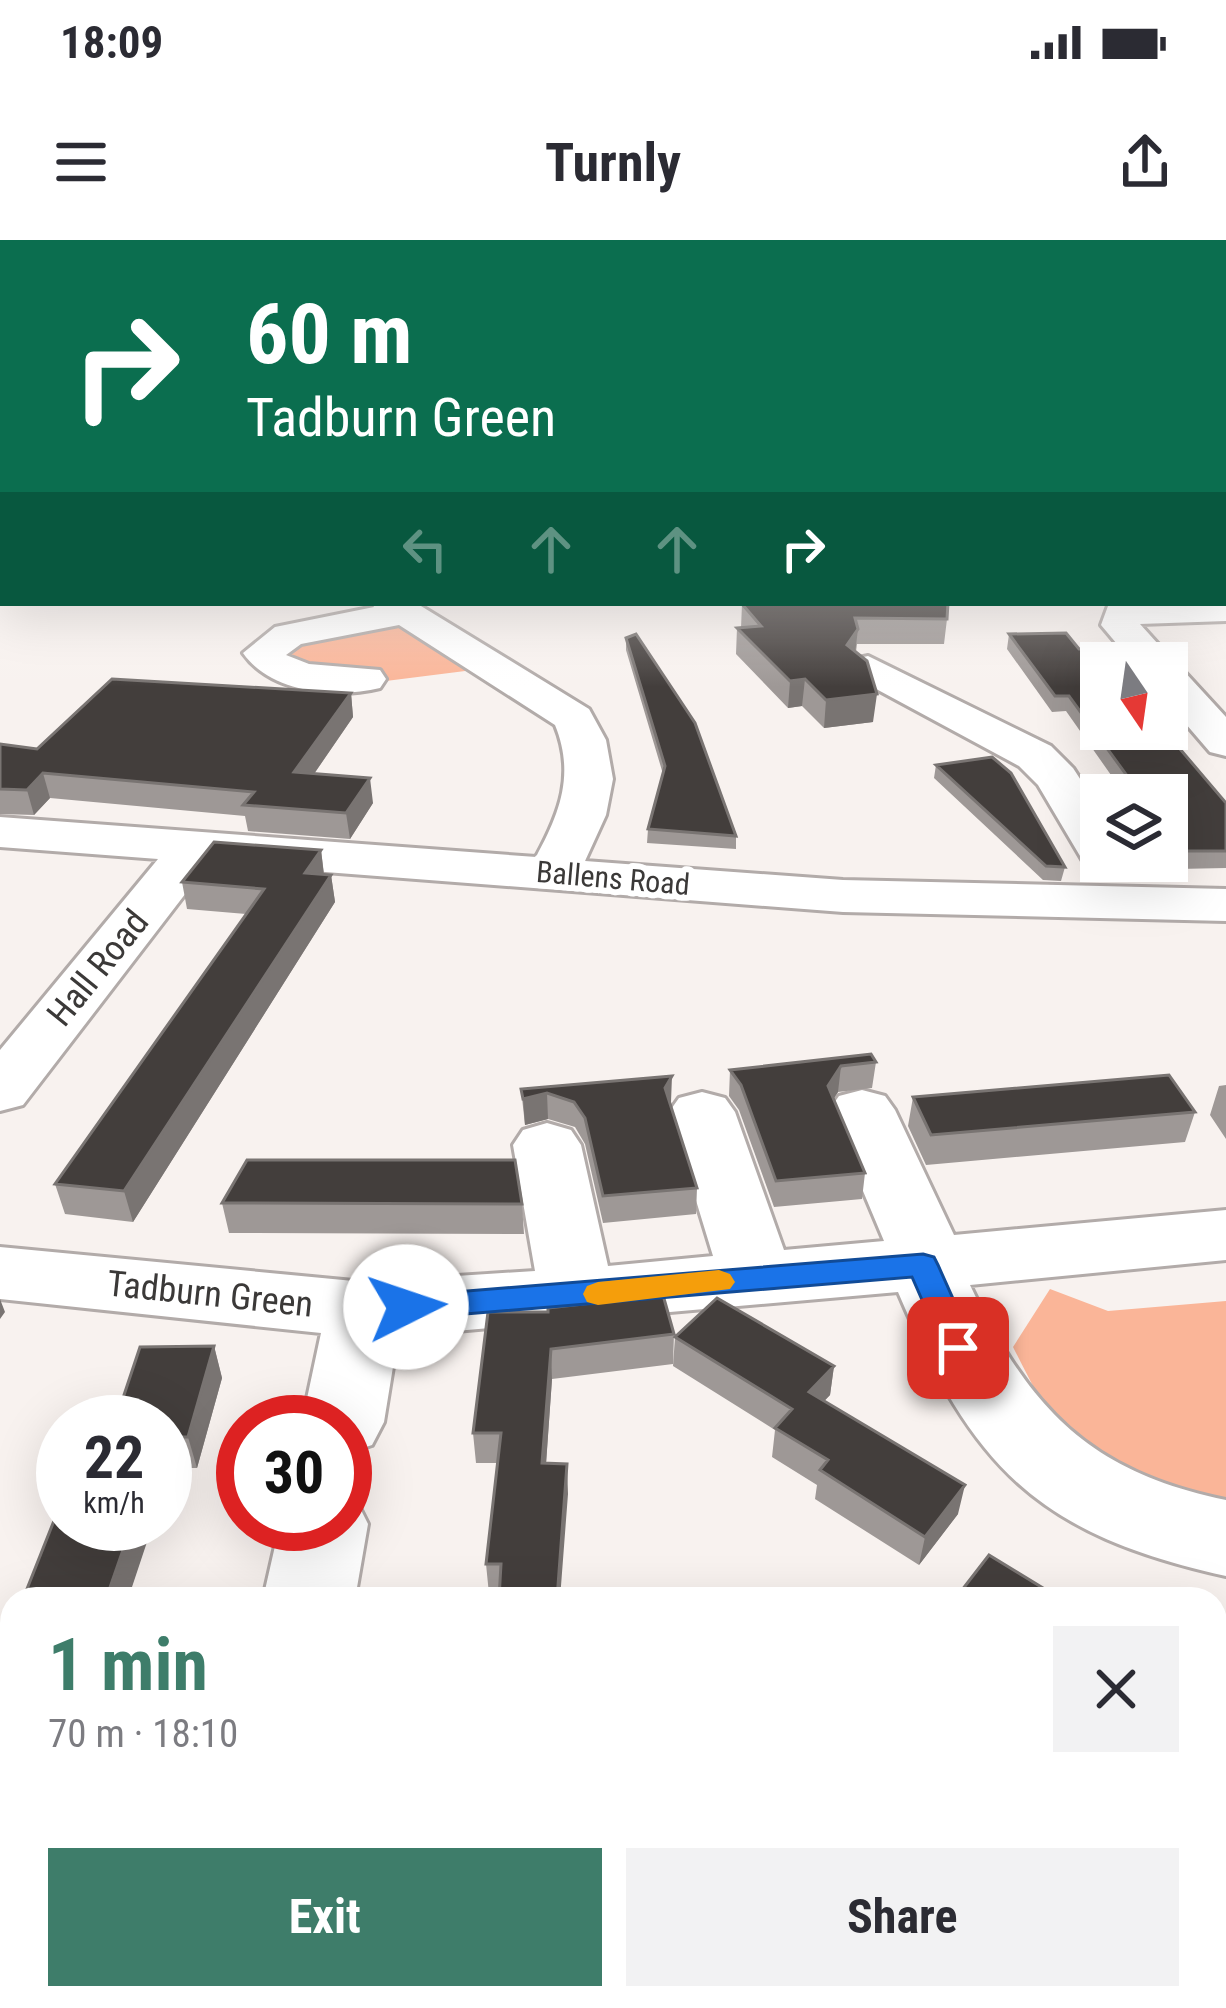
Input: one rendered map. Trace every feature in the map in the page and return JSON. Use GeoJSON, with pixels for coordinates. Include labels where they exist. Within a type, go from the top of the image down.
{"type":"FeatureCollection","features":[{"type":"Feature","properties":{"kind":"street"},"geometry":{"type":"LineString","coordinates":[[1135,642],[1120,625],[1121,614],[1204,606]]}},
{"type":"Feature","properties":{"kind":"street"},"geometry":{"type":"LineString","coordinates":[[366,679],[284,673],[272,667],[263,653],[289,634],[396,608],[574,718],[591,749],[587,810],[553,873]]}},
{"type":"Feature","properties":{"kind":"street"},"geometry":{"type":"LineString","coordinates":[[868,668],[1035,756],[1058,778],[1080,815]]}},
{"type":"Feature","properties":{"kind":"street"},"geometry":{"type":"LineString","coordinates":[[1188,700],[1226,743]]}},
{"type":"Feature","properties":{"kind":"street","name":"Ballens Road"},"geometry":{"type":"LineString","coordinates":[[0,832],[843,896],[1120,882],[1226,905]]}},
{"type":"Feature","properties":{"kind":"street","name":"Hall Road"},"geometry":{"type":"LineString","coordinates":[[7,1073],[196,846]]}},
{"type":"Feature","properties":{"kind":"street"},"geometry":{"type":"LineString","coordinates":[[862,1110],[958,1348],[1010,1426],[1090,1496],[1198,1534],[1226,1538]]}},
{"type":"Feature","properties":{"kind":"street"},"geometry":{"type":"LineString","coordinates":[[702,1112],[757,1278]]}},
{"type":"Feature","properties":{"kind":"street"},"geometry":{"type":"LineString","coordinates":[[547,1145],[577,1296]]}},
{"type":"Feature","properties":{"kind":"street","name":"Tadburn Green"},"geometry":{"type":"LineString","coordinates":[[0,1273],[364,1310],[577,1296],[1226,1235]]}},
{"type":"Feature","properties":{"kind":"street"},"geometry":{"type":"LineString","coordinates":[[348,1395],[364,1310]]}},
{"type":"Feature","properties":{"kind":"street"},"geometry":{"type":"LineString","coordinates":[[311,1587],[319,1551]]}},
{"type":"Feature","properties":{"kind":"shaded area"},"geometry":{"type":"Polygon","coordinates":[[[392,624],[481,669],[378,682],[383,674],[304,668],[279,659],[283,643],[392,624]]]}},
{"type":"Feature","properties":{"kind":"shaded area"},"geometry":{"type":"Polygon","coordinates":[[[1050,1289],[1108,1311],[1226,1301],[1226,1502],[1125,1471],[1087,1452],[1056,1422],[1013,1347],[1050,1289]]]}},
{"type":"Feature","properties":{"kind":"building"},"geometry":{"type":"Polygon","coordinates":[[[744,606],[948,606],[947,619],[855,618],[858,629],[847,645],[867,661],[877,694],[826,700],[805,679],[790,681],[737,628],[761,626],[744,606]]]}},
{"type":"Feature","properties":{"kind":"building"},"geometry":{"type":"Polygon","coordinates":[[[1066,633],[1080,649],[1080,711],[1069,696],[1055,696],[1009,634],[1066,633]]]}},
{"type":"Feature","properties":{"kind":"building"},"geometry":{"type":"Polygon","coordinates":[[[636,634],[695,723],[736,836],[648,829],[665,766],[626,638],[636,634]]]}},
{"type":"Feature","properties":{"kind":"building"},"geometry":{"type":"Polygon","coordinates":[[[112,679],[351,693],[294,772],[370,778],[346,813],[243,805],[254,792],[43,773],[27,790],[0,789],[0,744],[37,749],[112,679]]]}},
{"type":"Feature","properties":{"kind":"building"},"geometry":{"type":"Polygon","coordinates":[[[1108,750],[1181,750],[1226,803],[1226,851],[1188,851],[1188,774],[1126,774],[1108,750]]]}},
{"type":"Feature","properties":{"kind":"building"},"geometry":{"type":"Polygon","coordinates":[[[992,757],[1011,773],[1065,867],[1046,866],[936,765],[992,757]]]}},
{"type":"Feature","properties":{"kind":"building"},"geometry":{"type":"Polygon","coordinates":[[[214,842],[321,850],[305,873],[331,875],[124,1191],[55,1184],[264,889],[182,882],[214,842]]]}},
{"type":"Feature","properties":{"kind":"building"},"geometry":{"type":"Polygon","coordinates":[[[871,1054],[876,1062],[841,1066],[828,1086],[865,1173],[776,1181],[741,1085],[730,1070],[871,1054]]]}},
{"type":"Feature","properties":{"kind":"building"},"geometry":{"type":"Polygon","coordinates":[[[1169,1075],[1195,1112],[931,1135],[913,1097],[1169,1075]]]}},
{"type":"Feature","properties":{"kind":"building"},"geometry":{"type":"Polygon","coordinates":[[[672,1076],[665,1088],[697,1188],[603,1196],[585,1118],[574,1102],[547,1093],[523,1099],[521,1089],[672,1076]]]}},
{"type":"Feature","properties":{"kind":"building"},"geometry":{"type":"Polygon","coordinates":[[[247,1160],[515,1160],[522,1204],[222,1203],[247,1160]]]}},
{"type":"Feature","properties":{"kind":"building"},"geometry":{"type":"Polygon","coordinates":[[[663,1295],[674,1334],[551,1349],[542,1463],[567,1464],[558,1587],[500,1587],[501,1564],[486,1564],[501,1433],[473,1433],[488,1312],[548,1312],[548,1308],[663,1295]]]}},
{"type":"Feature","properties":{"kind":"building"},"geometry":{"type":"Polygon","coordinates":[[[717,1298],[834,1366],[809,1392],[965,1485],[925,1537],[820,1470],[828,1460],[775,1428],[792,1409],[675,1337],[717,1298]]]}},
{"type":"Feature","properties":{"kind":"building"},"geometry":{"type":"Polygon","coordinates":[[[214,1346],[192,1423],[192,1395],[124,1395],[140,1347],[214,1346]]]}},
{"type":"Feature","properties":{"kind":"building"},"geometry":{"type":"Polygon","coordinates":[[[42,1551],[123,1551],[110,1587],[28,1587],[42,1551]]]}},
{"type":"Feature","properties":{"kind":"building"},"geometry":{"type":"Polygon","coordinates":[[[989,1555],[1041,1587],[964,1587],[989,1555]]]}},
{"type":"Feature","properties":{"kind":"slow traffic"},"geometry":{"type":"LineString","coordinates":[[598,1294],[719,1282]]}},
{"type":"Feature","properties":{"kind":"route"},"geometry":{"type":"LineString","coordinates":[[406,1307],[923,1265],[958,1348]]}}]}
